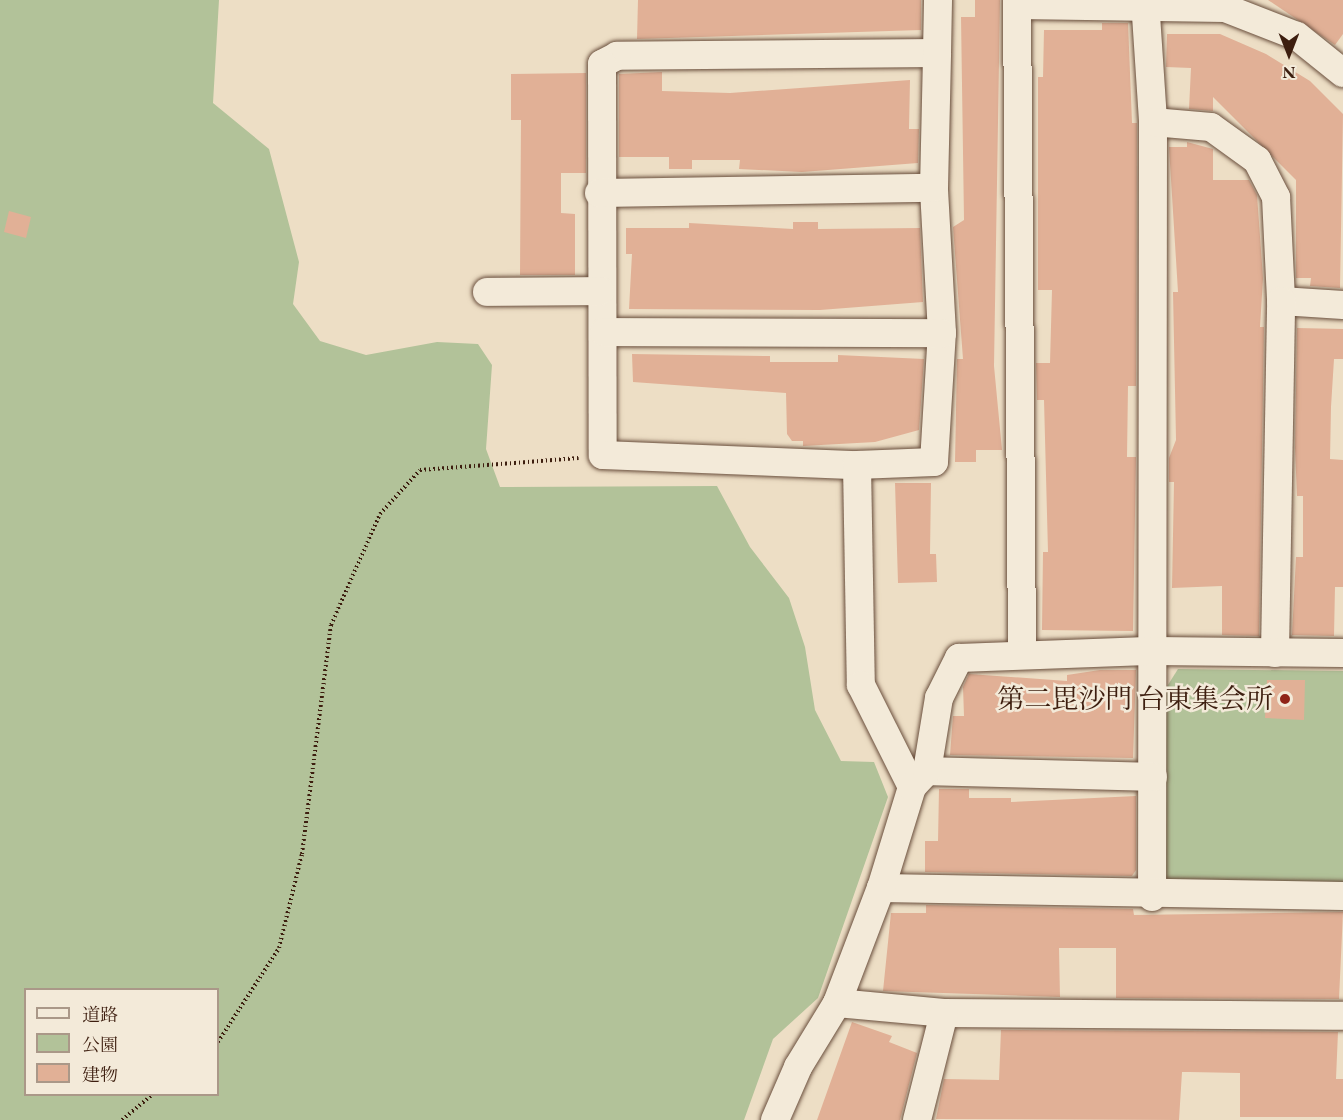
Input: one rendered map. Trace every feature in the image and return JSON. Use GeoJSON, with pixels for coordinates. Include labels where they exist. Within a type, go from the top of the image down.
{"type":"FeatureCollection","features":[{"type":"Feature","properties":{"kind":"street"},"geometry":{"type":"LineString","coordinates":[[937,53],[616,56],[602,64],[599,193],[600,291],[604,332],[603,455],[857,465],[934,462],[942,333],[934,188],[937,53],[938,0]]}},
{"type":"Feature","properties":{"kind":"street"},"geometry":{"type":"LineString","coordinates":[[1022,654],[1017,2],[1145,2],[1225,8],[1297,36],[1343,73]]}},
{"type":"Feature","properties":{"kind":"street"},"geometry":{"type":"LineString","coordinates":[[1145,2],[1153,122],[1152,897]]}},
{"type":"Feature","properties":{"kind":"street"},"geometry":{"type":"LineString","coordinates":[[1153,122],[1211,127],[1257,160],[1276,197],[1281,301],[1275,653]]}},
{"type":"Feature","properties":{"kind":"street"},"geometry":{"type":"LineString","coordinates":[[599,193],[934,188]]}},
{"type":"Feature","properties":{"kind":"street"},"geometry":{"type":"LineString","coordinates":[[487,292],[600,291]]}},
{"type":"Feature","properties":{"kind":"street"},"geometry":{"type":"LineString","coordinates":[[1281,301],[1343,306]]}},
{"type":"Feature","properties":{"kind":"street"},"geometry":{"type":"LineString","coordinates":[[604,332],[942,333]]}},
{"type":"Feature","properties":{"kind":"street"},"geometry":{"type":"LineString","coordinates":[[857,465],[861,685],[920,779]]}},
{"type":"Feature","properties":{"kind":"street"},"geometry":{"type":"LineString","coordinates":[[775,1120],[798,1067],[837,1003],[882,888],[920,779],[939,698],[958,658],[1154,651],[1343,653]]}},
{"type":"Feature","properties":{"kind":"street"},"geometry":{"type":"LineString","coordinates":[[920,779],[1153,777]]}},
{"type":"Feature","properties":{"kind":"street"},"geometry":{"type":"LineString","coordinates":[[882,888],[1152,897],[1343,896]]}},
{"type":"Feature","properties":{"kind":"street"},"geometry":{"type":"LineString","coordinates":[[837,1003],[944,1013],[1343,1016]]}},
{"type":"Feature","properties":{"kind":"street"},"geometry":{"type":"LineString","coordinates":[[917,1120],[944,1013]]}},
{"type":"Feature","properties":{"kind":"path"},"geometry":{"type":"LineString","coordinates":[[219,1040],[279,948],[302,854],[312,743],[332,625],[380,514],[420,470],[603,455]]}},
{"type":"Feature","properties":{"kind":"path"},"geometry":{"type":"LineString","coordinates":[[122,1120],[152,1096]]}},
{"type":"Feature","properties":{"kind":"green space"},"geometry":{"type":"Polygon","coordinates":[[[0,0],[219,0],[213,103],[269,149],[299,262],[293,304],[320,341],[366,355],[437,342],[478,344],[492,365],[486,449],[500,487],[717,486],[750,547],[789,598],[805,647],[815,710],[841,761],[874,762],[888,797],[818,998],[773,1039],[744,1120],[0,1120],[0,0]]]}},
{"type":"Feature","properties":{"kind":"green space"},"geometry":{"type":"Polygon","coordinates":[[[1178,669],[1343,671],[1343,884],[1164,883],[1166,688],[1178,669]]]}},
{"type":"Feature","properties":{"kind":"building"},"geometry":{"type":"Polygon","coordinates":[[[638,0],[921,0],[921,30],[637,39],[638,0]]]}},
{"type":"Feature","properties":{"kind":"building"},"geometry":{"type":"Polygon","coordinates":[[[975,0],[1000,0],[994,366],[1002,450],[976,450],[976,462],[955,462],[957,359],[963,359],[953,227],[964,220],[961,17],[975,17],[975,0]]]}},
{"type":"Feature","properties":{"kind":"building"},"geometry":{"type":"Polygon","coordinates":[[[1268,0],[1343,0],[1343,34],[1335,45],[1268,0]]]}},
{"type":"Feature","properties":{"kind":"building"},"geometry":{"type":"Polygon","coordinates":[[[1102,23],[1128,23],[1132,123],[1137,123],[1136,386],[1128,386],[1127,457],[1136,457],[1133,631],[1042,630],[1043,552],[1048,552],[1044,400],[1037,400],[1036,363],[1050,363],[1052,290],[1038,290],[1038,77],[1043,77],[1044,30],[1102,30],[1102,23]]]}},
{"type":"Feature","properties":{"kind":"building"},"geometry":{"type":"Polygon","coordinates":[[[1167,34],[1220,34],[1266,54],[1310,81],[1343,114],[1340,288],[1310,286],[1311,278],[1296,278],[1296,180],[1213,97],[1213,111],[1189,109],[1191,68],[1166,67],[1167,34]]]}},
{"type":"Feature","properties":{"kind":"building"},"geometry":{"type":"Polygon","coordinates":[[[662,72],[662,91],[730,93],[910,80],[909,129],[919,129],[918,163],[802,172],[739,169],[740,160],[692,160],[692,169],[669,169],[669,157],[619,157],[619,74],[662,72]]]}},
{"type":"Feature","properties":{"kind":"building"},"geometry":{"type":"Polygon","coordinates":[[[586,73],[586,173],[561,173],[561,213],[575,214],[575,275],[520,275],[521,120],[511,120],[511,74],[586,73]]]}},
{"type":"Feature","properties":{"kind":"building"},"geometry":{"type":"Polygon","coordinates":[[[1187,142],[1213,149],[1213,180],[1249,180],[1257,195],[1263,278],[1260,327],[1264,327],[1259,636],[1222,635],[1222,586],[1172,588],[1174,482],[1169,482],[1169,458],[1176,440],[1173,292],[1178,292],[1169,147],[1187,147],[1187,142]]]}},
{"type":"Feature","properties":{"kind":"building"},"geometry":{"type":"Polygon","coordinates":[[[9,211],[31,217],[26,238],[4,232],[9,211]]]}},
{"type":"Feature","properties":{"kind":"building"},"geometry":{"type":"Polygon","coordinates":[[[793,222],[818,222],[818,229],[920,228],[923,302],[820,310],[629,309],[632,254],[626,254],[626,228],[689,228],[689,223],[793,229],[793,222]]]}},
{"type":"Feature","properties":{"kind":"building"},"geometry":{"type":"Polygon","coordinates":[[[1297,328],[1343,329],[1343,359],[1334,359],[1331,407],[1330,459],[1343,460],[1343,587],[1335,587],[1334,636],[1292,635],[1296,557],[1303,557],[1303,496],[1297,496],[1295,448],[1297,328]]]}},
{"type":"Feature","properties":{"kind":"building"},"geometry":{"type":"Polygon","coordinates":[[[632,354],[770,356],[770,362],[838,362],[838,355],[924,359],[919,430],[875,442],[803,446],[803,441],[792,441],[787,434],[786,393],[633,382],[632,354]]]}},
{"type":"Feature","properties":{"kind":"building"},"geometry":{"type":"Polygon","coordinates":[[[895,483],[931,483],[930,554],[936,554],[937,582],[898,583],[895,483]]]}},
{"type":"Feature","properties":{"kind":"building"},"geometry":{"type":"Polygon","coordinates":[[[1100,670],[1136,670],[1133,758],[950,755],[953,716],[964,716],[963,687],[969,674],[1067,681],[1067,675],[1100,670]]]}},
{"type":"Feature","properties":{"kind":"building","name":"第二毘沙門 台東集会所"},"geometry":{"type":"Polygon","coordinates":[[[1267,680],[1305,680],[1304,720],[1265,718],[1267,680]]]}},
{"type":"Feature","properties":{"kind":"building"},"geometry":{"type":"Polygon","coordinates":[[[939,789],[969,789],[969,798],[1011,798],[1011,802],[1136,796],[1136,870],[1132,876],[925,872],[925,841],[938,841],[939,789]]]}},
{"type":"Feature","properties":{"kind":"building"},"geometry":{"type":"Polygon","coordinates":[[[926,905],[1133,909],[1134,915],[1343,912],[1339,999],[1116,998],[1116,948],[1059,948],[1060,997],[883,991],[891,913],[926,913],[926,905]]]}},
{"type":"Feature","properties":{"kind":"building"},"geometry":{"type":"Polygon","coordinates":[[[852,1022],[892,1036],[889,1042],[917,1053],[900,1120],[817,1120],[852,1022]]]}},
{"type":"Feature","properties":{"kind":"building"},"geometry":{"type":"Polygon","coordinates":[[[1001,1030],[1338,1032],[1336,1079],[1343,1079],[1343,1117],[1240,1117],[1240,1073],[1182,1072],[1179,1120],[936,1119],[944,1079],[999,1080],[1001,1030]]]}},
{"type":"Feature","properties":{"kind":"place","name":"第二毘沙門 台東集会所"},"geometry":{"type":"Point","coordinates":[1285,699]}}]}
